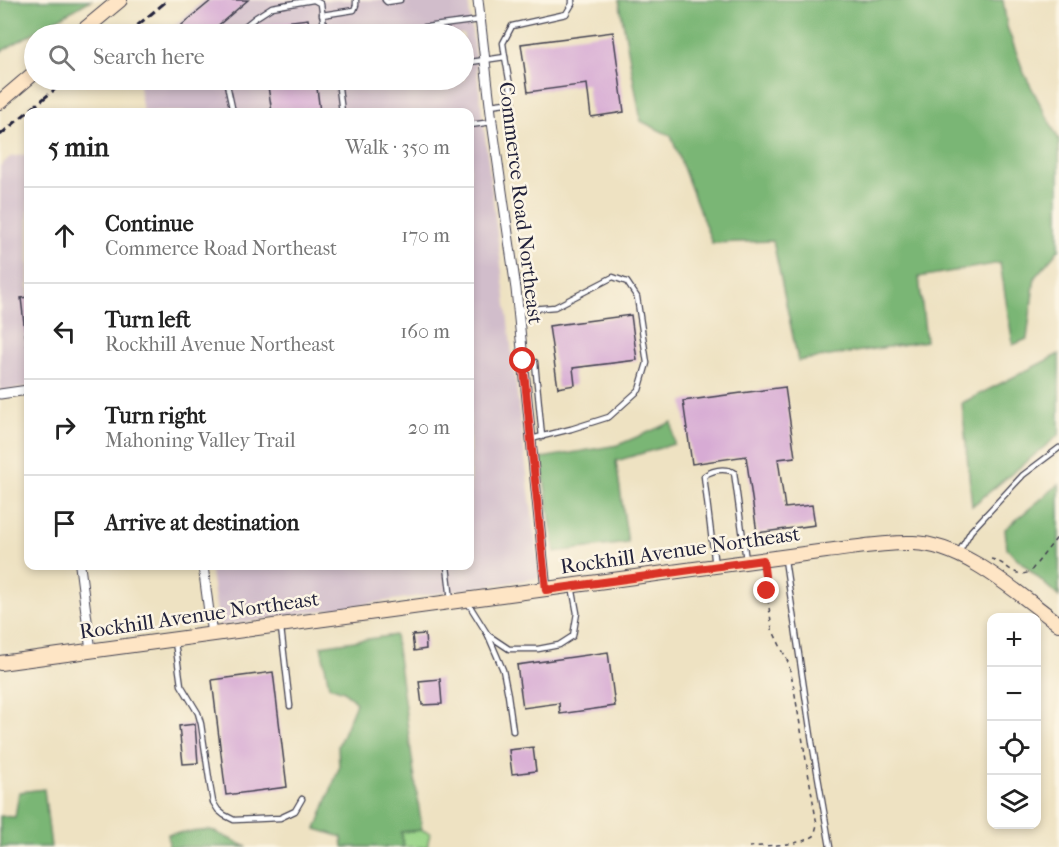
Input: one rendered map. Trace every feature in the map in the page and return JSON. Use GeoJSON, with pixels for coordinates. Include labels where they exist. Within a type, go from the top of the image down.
{"type":"FeatureCollection","features":[{"type":"Feature","properties":{"kind":"street"},"geometry":{"type":"LineString","coordinates":[[92,24],[120,0]]}},
{"type":"Feature","properties":{"kind":"street","name":"Commerce Road Northeast"},"geometry":{"type":"LineString","coordinates":[[477,0],[518,310],[546,590]]}},
{"type":"Feature","properties":{"kind":"street"},"geometry":{"type":"LineString","coordinates":[[0,102],[24,82]]}},
{"type":"Feature","properties":{"kind":"street"},"geometry":{"type":"LineString","coordinates":[[0,394],[24,391]]}},
{"type":"Feature","properties":{"kind":"street","name":"Rockhill Avenue Northeast"},"geometry":{"type":"LineString","coordinates":[[0,663],[880,544],[935,545],[958,554],[1000,580],[1059,624]]}},
{"type":"Feature","properties":{"kind":"street"},"geometry":{"type":"LineString","coordinates":[[81,570],[91,651]]}},
{"type":"Feature","properties":{"kind":"street"},"geometry":{"type":"LineString","coordinates":[[204,570],[212,635]]}},
{"type":"Feature","properties":{"kind":"lane"},"geometry":{"type":"LineString","coordinates":[[248,24],[272,7],[313,0],[321,4],[323,24]]}},
{"type":"Feature","properties":{"kind":"lane"},"geometry":{"type":"LineString","coordinates":[[322,15],[354,10],[356,0]]}},
{"type":"Feature","properties":{"kind":"lane"},"geometry":{"type":"LineString","coordinates":[[385,0],[387,2],[400,0]]}},
{"type":"Feature","properties":{"kind":"lane"},"geometry":{"type":"LineString","coordinates":[[490,105],[513,102],[503,43],[512,26],[566,14],[572,0]]}},
{"type":"Feature","properties":{"kind":"lane"},"geometry":{"type":"LineString","coordinates":[[449,24],[480,20]]}},
{"type":"Feature","properties":{"kind":"lane"},"geometry":{"type":"LineString","coordinates":[[474,62],[505,57]]}},
{"type":"Feature","properties":{"kind":"lane"},"geometry":{"type":"LineString","coordinates":[[228,90],[232,108]]}},
{"type":"Feature","properties":{"kind":"lane"},"geometry":{"type":"LineString","coordinates":[[339,90],[342,108]]}},
{"type":"Feature","properties":{"kind":"lane"},"geometry":{"type":"LineString","coordinates":[[474,124],[492,122]]}},
{"type":"Feature","properties":{"kind":"lane"},"geometry":{"type":"LineString","coordinates":[[518,310],[555,307],[614,277],[627,282],[637,297],[647,363],[639,390],[609,417],[531,439]]}},
{"type":"Feature","properties":{"kind":"lane"},"geometry":{"type":"LineString","coordinates":[[523,361],[535,362],[542,437]]}},
{"type":"Feature","properties":{"kind":"lane"},"geometry":{"type":"LineString","coordinates":[[958,554],[971,531],[1023,475],[1059,448]]}},
{"type":"Feature","properties":{"kind":"lane"},"geometry":{"type":"LineString","coordinates":[[716,567],[704,476],[711,471],[726,469],[734,472],[747,562]]}},
{"type":"Feature","properties":{"kind":"lane"},"geometry":{"type":"LineString","coordinates":[[784,557],[830,847]]}},
{"type":"Feature","properties":{"kind":"lane"},"geometry":{"type":"LineString","coordinates":[[447,570],[451,603]]}},
{"type":"Feature","properties":{"kind":"lane"},"geometry":{"type":"LineString","coordinates":[[488,635],[510,649],[538,649],[559,645],[573,636],[577,613],[572,586]]}},
{"type":"Feature","properties":{"kind":"lane"},"geometry":{"type":"LineString","coordinates":[[467,601],[488,635],[503,670],[513,731]]}},
{"type":"Feature","properties":{"kind":"lane"},"geometry":{"type":"LineString","coordinates":[[280,626],[290,706]]}},
{"type":"Feature","properties":{"kind":"lane"},"geometry":{"type":"LineString","coordinates":[[175,640],[181,685],[198,713],[201,723],[213,802],[218,810],[224,816],[234,820],[280,818],[295,811],[302,799]]}},
{"type":"Feature","properties":{"kind":"path"},"geometry":{"type":"LineString","coordinates":[[973,562],[990,558],[1018,574],[1024,574],[1030,572],[1059,535]]}},
{"type":"Feature","properties":{"kind":"path"},"geometry":{"type":"LineString","coordinates":[[749,847],[808,840],[814,836],[817,825],[793,683],[788,662],[775,637],[771,623],[763,560]]}},
{"type":"Feature","properties":{"kind":"shaded area"},"geometry":{"type":"Polygon","coordinates":[[[204,0],[468,0],[471,24],[176,24],[204,0]]]}},
{"type":"Feature","properties":{"kind":"shaded area"},"geometry":{"type":"Polygon","coordinates":[[[474,48],[540,578],[219,626],[211,570],[474,570],[474,108],[142,108],[140,90],[474,90],[474,48]]]}},
{"type":"Feature","properties":{"kind":"shaded area"},"geometry":{"type":"Polygon","coordinates":[[[24,155],[24,388],[0,391],[0,166],[10,157],[24,155]]]}},
{"type":"Feature","properties":{"kind":"green space"},"geometry":{"type":"Polygon","coordinates":[[[0,0],[91,0],[49,24],[24,24],[24,38],[0,52],[0,0]]]}},
{"type":"Feature","properties":{"kind":"green space"},"geometry":{"type":"Polygon","coordinates":[[[619,0],[1003,0],[1007,27],[1024,73],[1059,140],[1059,249],[1035,277],[1027,339],[1013,345],[1000,263],[919,277],[926,341],[798,361],[773,241],[712,243],[671,136],[641,121],[619,0]]]}},
{"type":"Feature","properties":{"kind":"green space"},"geometry":{"type":"Polygon","coordinates":[[[1059,354],[1059,435],[972,506],[962,403],[1059,354]]]}},
{"type":"Feature","properties":{"kind":"green space"},"geometry":{"type":"Polygon","coordinates":[[[672,422],[674,444],[616,461],[628,543],[555,552],[541,458],[618,445],[672,422]]]}},
{"type":"Feature","properties":{"kind":"green space"},"geometry":{"type":"Polygon","coordinates":[[[1059,484],[1059,597],[1007,549],[1005,529],[1059,484]]]}},
{"type":"Feature","properties":{"kind":"green space"},"geometry":{"type":"Polygon","coordinates":[[[395,635],[422,830],[401,832],[404,847],[343,847],[342,837],[316,829],[339,768],[338,746],[356,703],[344,691],[329,686],[321,646],[395,635]]]}},
{"type":"Feature","properties":{"kind":"green space"},"geometry":{"type":"Polygon","coordinates":[[[44,789],[51,847],[0,847],[0,816],[15,817],[19,792],[44,789]]]}},
{"type":"Feature","properties":{"kind":"green space"},"geometry":{"type":"Polygon","coordinates":[[[211,830],[247,847],[169,847],[168,834],[211,830]]]}},
{"type":"Feature","properties":{"kind":"green space"},"geometry":{"type":"Polygon","coordinates":[[[422,830],[430,833],[427,847],[404,847],[401,832],[422,830]]]}},
{"type":"Feature","properties":{"kind":"building"},"geometry":{"type":"Polygon","coordinates":[[[212,0],[248,0],[220,24],[183,24],[212,0]]]}},
{"type":"Feature","properties":{"kind":"building"},"geometry":{"type":"Polygon","coordinates":[[[308,19],[309,24],[268,24],[308,19]]]}},
{"type":"Feature","properties":{"kind":"building"},"geometry":{"type":"Polygon","coordinates":[[[613,32],[624,112],[591,117],[587,84],[528,92],[521,44],[613,32]]]}},
{"type":"Feature","properties":{"kind":"building"},"geometry":{"type":"Polygon","coordinates":[[[269,90],[317,90],[320,108],[271,108],[269,90]]]}},
{"type":"Feature","properties":{"kind":"building"},"geometry":{"type":"Polygon","coordinates":[[[21,298],[24,298],[24,324],[21,298]]]}},
{"type":"Feature","properties":{"kind":"building"},"geometry":{"type":"Polygon","coordinates":[[[631,315],[637,360],[573,368],[575,385],[558,388],[549,326],[631,315]]]}},
{"type":"Feature","properties":{"kind":"building"},"geometry":{"type":"Polygon","coordinates":[[[785,387],[795,457],[778,459],[785,508],[812,505],[815,525],[757,533],[746,456],[692,464],[683,401],[785,387]]]}},
{"type":"Feature","properties":{"kind":"building"},"geometry":{"type":"Polygon","coordinates":[[[425,634],[426,649],[414,651],[412,635],[425,634]]]}},
{"type":"Feature","properties":{"kind":"building"},"geometry":{"type":"Polygon","coordinates":[[[608,652],[615,706],[560,714],[559,703],[523,708],[517,665],[608,652]]]}},
{"type":"Feature","properties":{"kind":"building"},"geometry":{"type":"Polygon","coordinates":[[[273,672],[287,787],[226,795],[212,680],[273,672]]]}},
{"type":"Feature","properties":{"kind":"building"},"geometry":{"type":"Polygon","coordinates":[[[440,679],[442,704],[422,705],[419,681],[440,679]]]}},
{"type":"Feature","properties":{"kind":"building"},"geometry":{"type":"Polygon","coordinates":[[[195,724],[198,763],[183,764],[179,726],[195,724]]]}},
{"type":"Feature","properties":{"kind":"building"},"geometry":{"type":"Polygon","coordinates":[[[533,747],[536,771],[512,774],[509,750],[533,747]]]}},
{"type":"Feature","properties":{"kind":"railway"},"geometry":{"type":"LineString","coordinates":[[139,24],[168,0]]}},
{"type":"Feature","properties":{"kind":"railway"},"geometry":{"type":"LineString","coordinates":[[32,108],[54,90]]}},
{"type":"Feature","properties":{"kind":"railway"},"geometry":{"type":"LineString","coordinates":[[0,135],[24,115]]}},
{"type":"Feature","properties":{"kind":"route"},"geometry":{"type":"LineString","coordinates":[[523,361],[546,590],[763,560],[767,591]]}}]}
